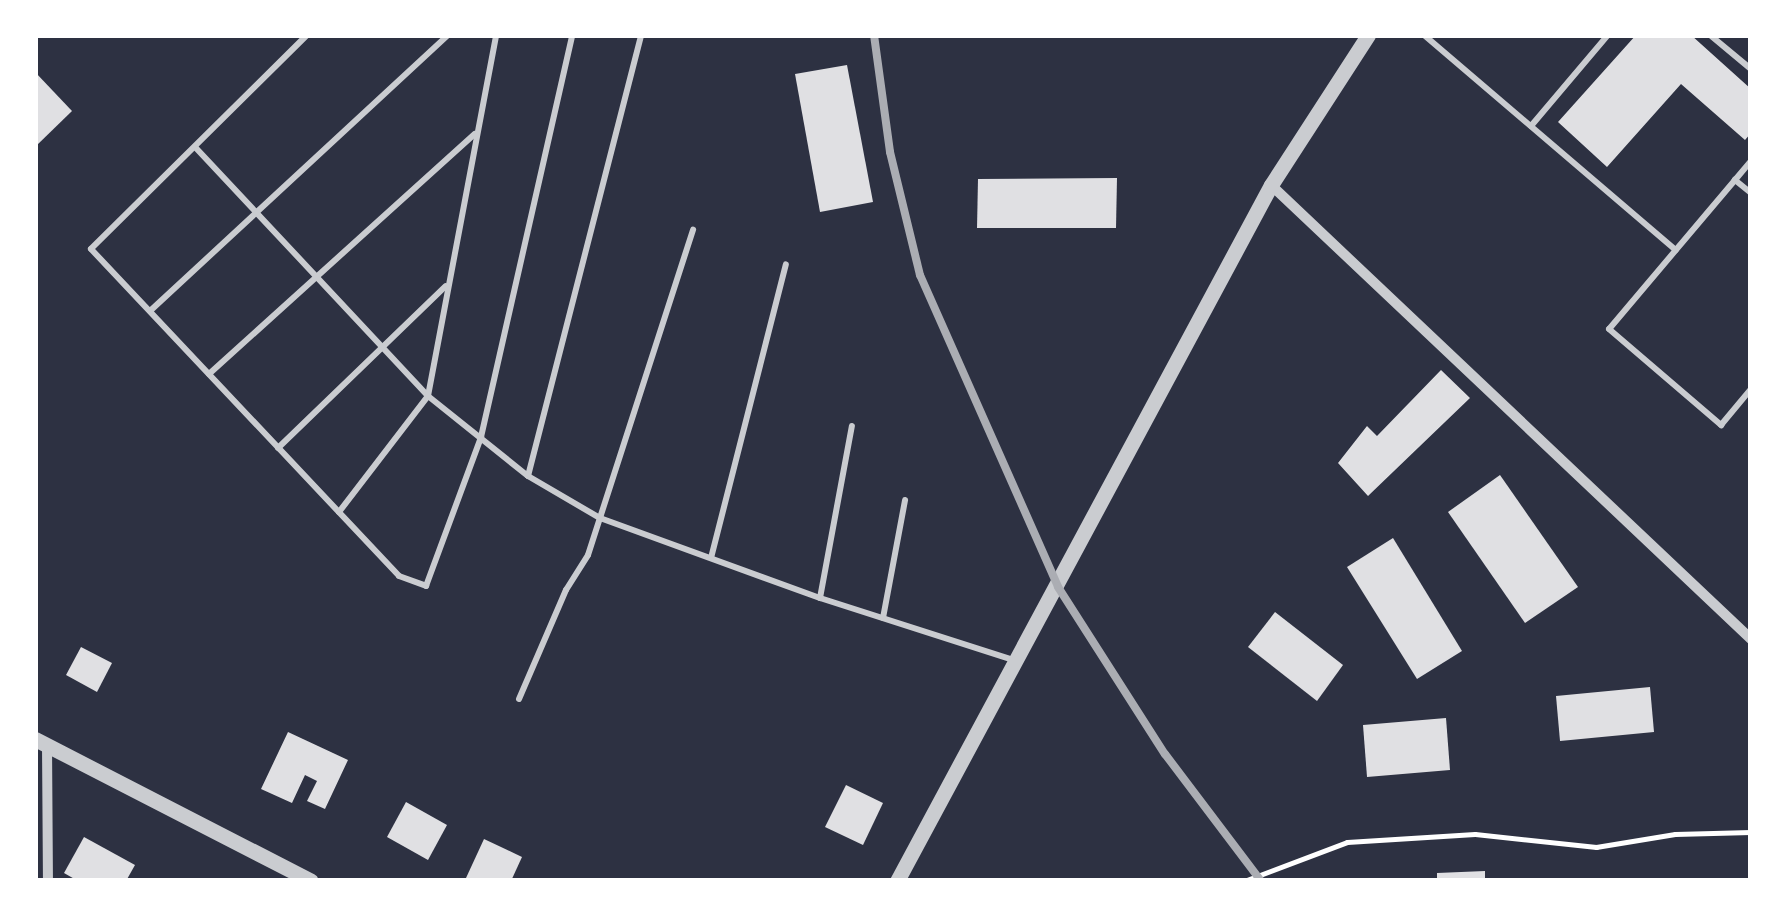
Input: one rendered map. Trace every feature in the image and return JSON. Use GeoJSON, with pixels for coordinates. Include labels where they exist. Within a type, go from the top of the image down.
{"type":"FeatureCollection","features":[{"type":"Feature","properties":{"kind":"street"},"geometry":{"type":"LineString","coordinates":[[897,881],[1272,185],[1368,35]]}},
{"type":"Feature","properties":{"kind":"street"},"geometry":{"type":"LineString","coordinates":[[1272,185],[1751,640]]}},
{"type":"Feature","properties":{"kind":"street"},"geometry":{"type":"LineString","coordinates":[[41,742],[304,879]]}},
{"type":"Feature","properties":{"kind":"street"},"geometry":{"type":"LineString","coordinates":[[41,742],[48,881]]}},
{"type":"Feature","properties":{"kind":"lane"},"geometry":{"type":"LineString","coordinates":[[307,35],[91,249],[399,576],[426,586],[481,438],[572,35]]}},
{"type":"Feature","properties":{"kind":"lane"},"geometry":{"type":"LineString","coordinates":[[150,311],[448,35]]}},
{"type":"Feature","properties":{"kind":"lane"},"geometry":{"type":"LineString","coordinates":[[339,512],[428,396],[496,35]]}},
{"type":"Feature","properties":{"kind":"lane"},"geometry":{"type":"LineString","coordinates":[[528,476],[641,35]]}},
{"type":"Feature","properties":{"kind":"lane"},"geometry":{"type":"LineString","coordinates":[[1424,35],[1676,250]]}},
{"type":"Feature","properties":{"kind":"lane"},"geometry":{"type":"LineString","coordinates":[[1531,126],[1608,35]]}},
{"type":"Feature","properties":{"kind":"lane"},"geometry":{"type":"LineString","coordinates":[[1710,35],[1751,69]]}},
{"type":"Feature","properties":{"kind":"lane"},"geometry":{"type":"LineString","coordinates":[[208,374],[318,279],[476,132]]}},
{"type":"Feature","properties":{"kind":"lane"},"geometry":{"type":"LineString","coordinates":[[194,147],[428,396],[528,476],[600,518],[820,598],[1017,662]]}},
{"type":"Feature","properties":{"kind":"lane"},"geometry":{"type":"LineString","coordinates":[[1751,161],[1609,329],[1721,424],[1751,389]]}},
{"type":"Feature","properties":{"kind":"lane"},"geometry":{"type":"LineString","coordinates":[[1736,180],[1751,193]]}},
{"type":"Feature","properties":{"kind":"lane"},"geometry":{"type":"LineString","coordinates":[[518,699],[566,590],[588,555],[693,229]]}},
{"type":"Feature","properties":{"kind":"lane"},"geometry":{"type":"LineString","coordinates":[[711,558],[786,264]]}},
{"type":"Feature","properties":{"kind":"lane"},"geometry":{"type":"LineString","coordinates":[[278,448],[448,284]]}},
{"type":"Feature","properties":{"kind":"lane"},"geometry":{"type":"LineString","coordinates":[[820,598],[852,426]]}},
{"type":"Feature","properties":{"kind":"lane"},"geometry":{"type":"LineString","coordinates":[[884,618],[904,500]]}},
{"type":"Feature","properties":{"kind":"path"},"geometry":{"type":"LineString","coordinates":[[1244,881],[1347,842],[1475,834],[1596,848],[1675,834],[1751,832]]}},
{"type":"Feature","properties":{"kind":"building"},"geometry":{"type":"Polygon","coordinates":[[[1636,35],[1691,35],[1751,89],[1751,133],[1745,140],[1681,84],[1607,167],[1558,122],[1636,35]]]}},
{"type":"Feature","properties":{"kind":"building"},"geometry":{"type":"Polygon","coordinates":[[[847,65],[873,202],[820,212],[795,74],[847,65]]]}},
{"type":"Feature","properties":{"kind":"building"},"geometry":{"type":"Polygon","coordinates":[[[35,72],[72,111],[35,147],[35,72]]]}},
{"type":"Feature","properties":{"kind":"building"},"geometry":{"type":"Polygon","coordinates":[[[1117,178],[1116,228],[977,228],[978,179],[1117,178]]]}},
{"type":"Feature","properties":{"kind":"building"},"geometry":{"type":"Polygon","coordinates":[[[1441,370],[1470,398],[1368,496],[1338,463],[1367,426],[1377,436],[1441,370]]]}},
{"type":"Feature","properties":{"kind":"building"},"geometry":{"type":"Polygon","coordinates":[[[1500,475],[1578,587],[1525,623],[1448,512],[1500,475]]]}},
{"type":"Feature","properties":{"kind":"building"},"geometry":{"type":"Polygon","coordinates":[[[1393,538],[1462,651],[1417,679],[1347,567],[1393,538]]]}},
{"type":"Feature","properties":{"kind":"building"},"geometry":{"type":"Polygon","coordinates":[[[1275,612],[1343,665],[1317,701],[1248,647],[1275,612]]]}},
{"type":"Feature","properties":{"kind":"building"},"geometry":{"type":"Polygon","coordinates":[[[81,647],[112,663],[97,692],[66,675],[81,647]]]}},
{"type":"Feature","properties":{"kind":"building"},"geometry":{"type":"Polygon","coordinates":[[[1650,687],[1654,732],[1560,741],[1556,696],[1650,687]]]}},
{"type":"Feature","properties":{"kind":"building"},"geometry":{"type":"Polygon","coordinates":[[[1446,718],[1450,770],[1367,777],[1363,725],[1446,718]]]}},
{"type":"Feature","properties":{"kind":"building"},"geometry":{"type":"Polygon","coordinates":[[[288,732],[348,760],[325,809],[307,801],[317,781],[305,775],[292,803],[261,789],[288,732]]]}},
{"type":"Feature","properties":{"kind":"building"},"geometry":{"type":"Polygon","coordinates":[[[846,785],[883,803],[863,845],[825,827],[846,785]]]}},
{"type":"Feature","properties":{"kind":"building"},"geometry":{"type":"Polygon","coordinates":[[[406,802],[447,825],[428,860],[387,837],[406,802]]]}},
{"type":"Feature","properties":{"kind":"building"},"geometry":{"type":"Polygon","coordinates":[[[84,837],[135,865],[126,881],[78,881],[64,873],[84,837]]]}},
{"type":"Feature","properties":{"kind":"building"},"geometry":{"type":"Polygon","coordinates":[[[484,839],[522,857],[511,881],[466,878],[484,839]]]}},
{"type":"Feature","properties":{"kind":"building"},"geometry":{"type":"Polygon","coordinates":[[[1485,871],[1485,881],[1437,881],[1437,873],[1485,871]]]}},
{"type":"Feature","properties":{"kind":"railway"},"geometry":{"type":"LineString","coordinates":[[874,35],[890,152],[920,275],[1058,587],[1165,754],[1261,881]]}}]}
